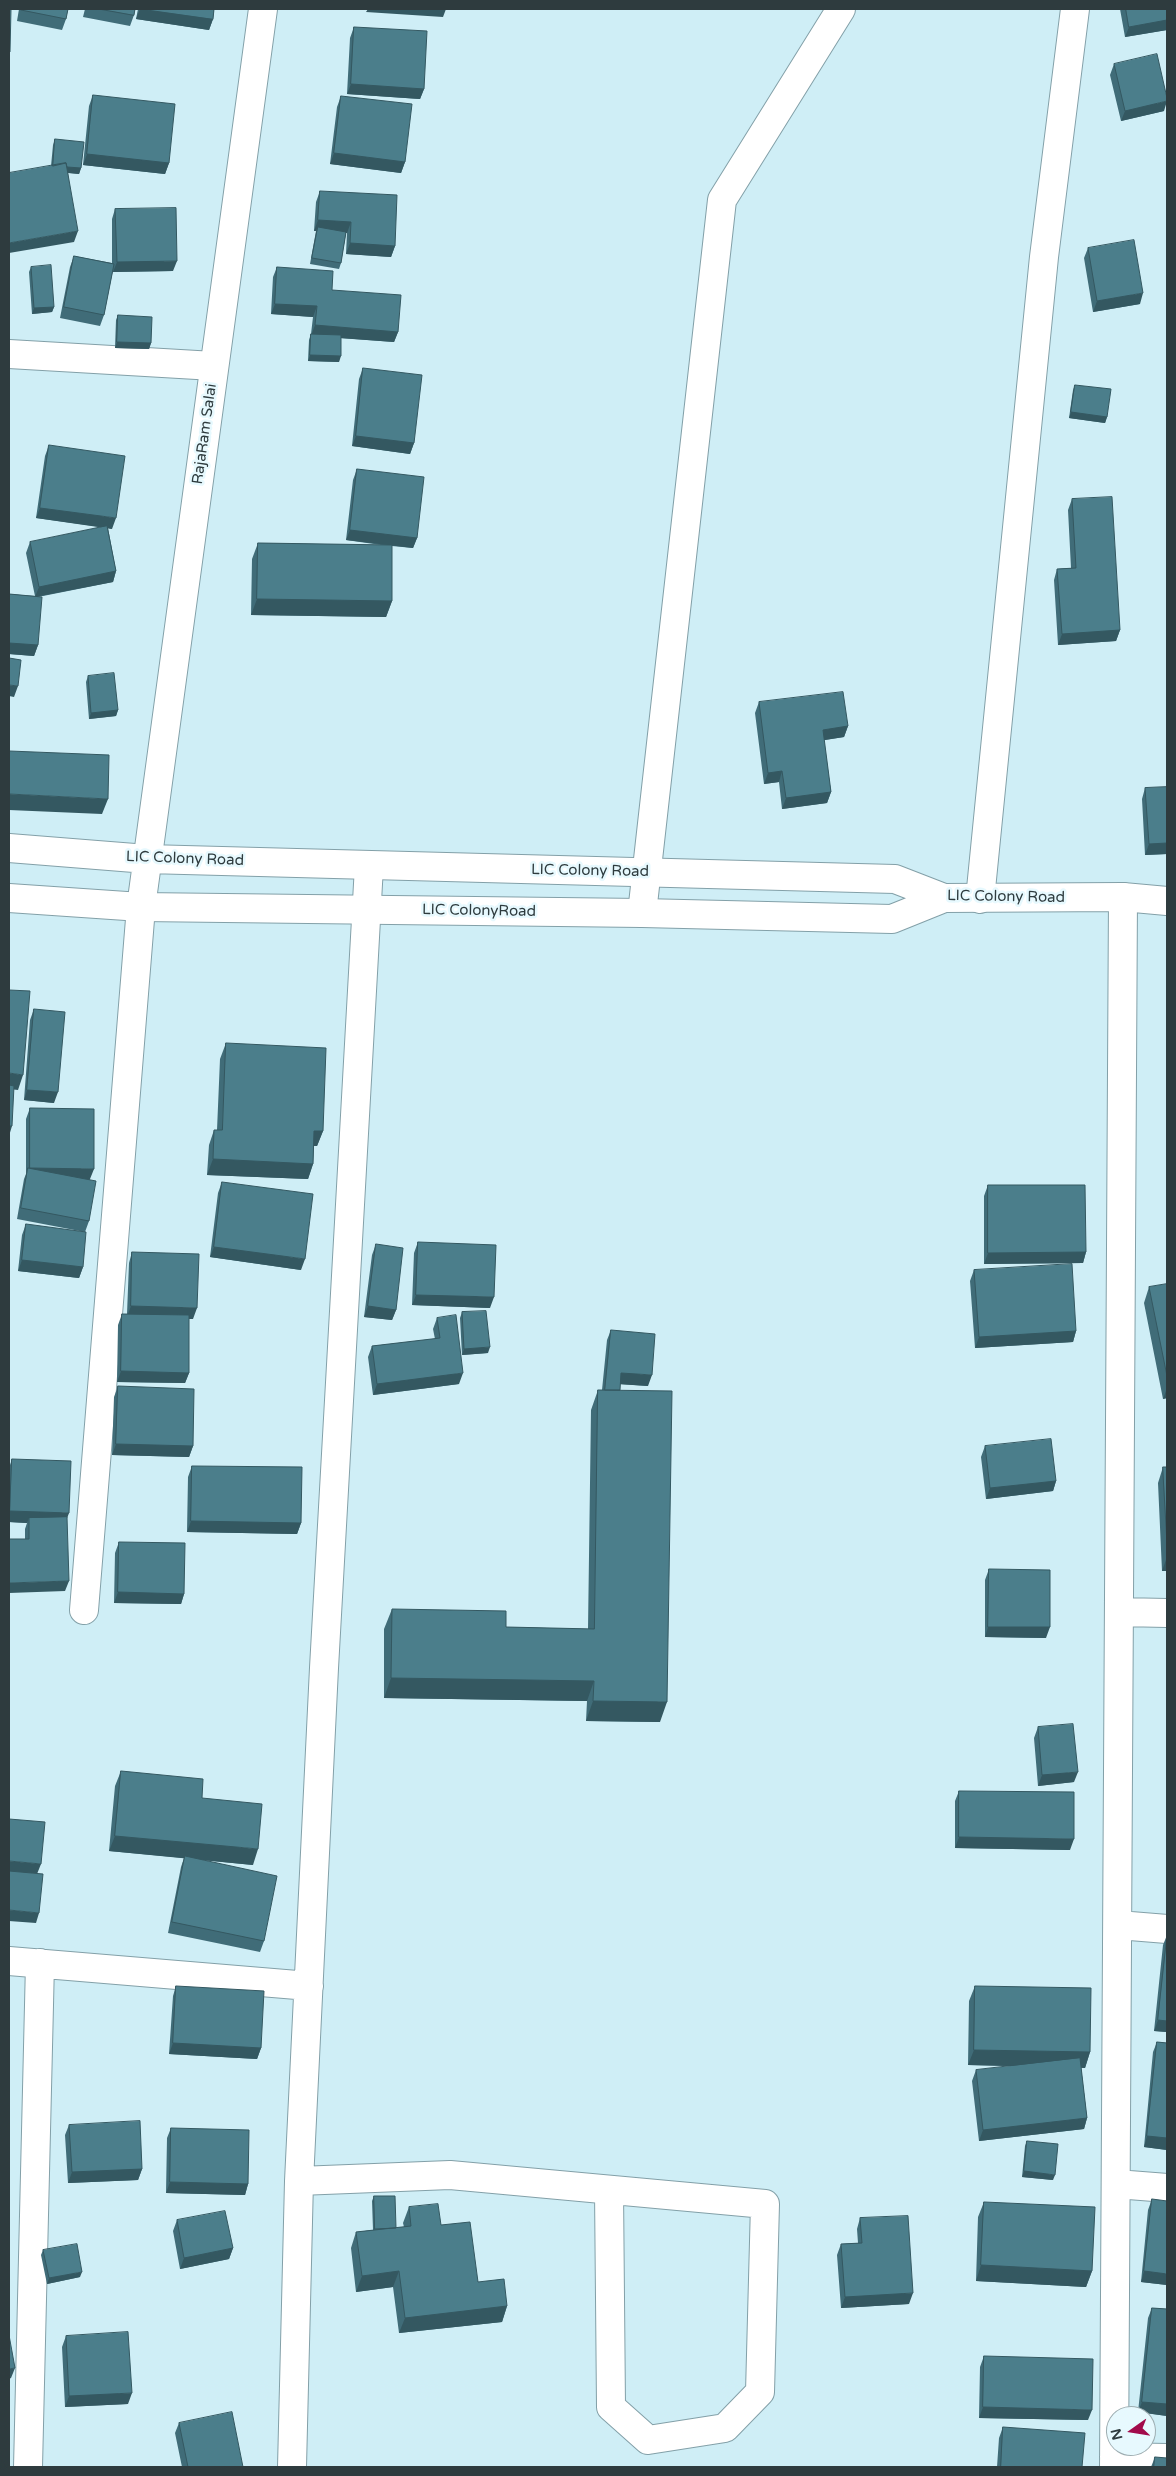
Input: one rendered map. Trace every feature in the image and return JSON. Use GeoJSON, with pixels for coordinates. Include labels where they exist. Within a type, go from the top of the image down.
{"type":"FeatureCollection","features":[{"type":"Feature","properties":{"kind":"street","name":"RajaRam Salai"},"geometry":{"type":"LineString","coordinates":[[84,1610],[141,906],[263,9]]}},
{"type":"Feature","properties":{"kind":"street"},"geometry":{"type":"LineString","coordinates":[[642,913],[722,200],[842,9]]}},
{"type":"Feature","properties":{"kind":"street"},"geometry":{"type":"LineString","coordinates":[[980,899],[1044,257],[1075,9]]}},
{"type":"Feature","properties":{"kind":"street"},"geometry":{"type":"LineString","coordinates":[[9,354],[214,366]]}},
{"type":"Feature","properties":{"kind":"street","name":"LIC Colony Road"},"geometry":{"type":"LineString","coordinates":[[9,848],[147,859],[895,879],[944,898],[1123,896],[1167,900]]}},
{"type":"Feature","properties":{"kind":"street"},"geometry":{"type":"LineString","coordinates":[[292,2467],[299,2181],[324,1668],[369,866]]}},
{"type":"Feature","properties":{"kind":"street"},"geometry":{"type":"LineString","coordinates":[[1123,896],[1114,2462],[1167,2458]]}},
{"type":"Feature","properties":{"kind":"street","name":"LIC ColonyRoad"},"geometry":{"type":"LineString","coordinates":[[9,898],[141,906],[642,913],[892,919],[944,898]]}},
{"type":"Feature","properties":{"kind":"street"},"geometry":{"type":"LineString","coordinates":[[1120,1612],[1167,1613]]}},
{"type":"Feature","properties":{"kind":"street"},"geometry":{"type":"LineString","coordinates":[[1118,1925],[1167,1929]]}},
{"type":"Feature","properties":{"kind":"street"},"geometry":{"type":"LineString","coordinates":[[9,1961],[309,1986]]}},
{"type":"Feature","properties":{"kind":"street"},"geometry":{"type":"LineString","coordinates":[[28,2467],[40,1963]]}},
{"type":"Feature","properties":{"kind":"street"},"geometry":{"type":"LineString","coordinates":[[299,2181],[450,2175],[765,2204],[760,2392],[725,2428],[648,2440],[611,2407],[608,2190]]}},
{"type":"Feature","properties":{"kind":"street"},"geometry":{"type":"LineString","coordinates":[[1116,2184],[1167,2188]]}},
{"type":"Feature","properties":{"kind":"building"},"geometry":{"type":"Polygon","coordinates":[[[9,9],[11,9],[10,52],[9,52],[9,9]]]}},
{"type":"Feature","properties":{"kind":"building"},"geometry":{"type":"Polygon","coordinates":[[[21,9],[68,9],[66,19],[21,9]]]}},
{"type":"Feature","properties":{"kind":"building"},"geometry":{"type":"Polygon","coordinates":[[[99,9],[135,9],[134,15],[99,9]]]}},
{"type":"Feature","properties":{"kind":"building"},"geometry":{"type":"Polygon","coordinates":[[[140,9],[214,9],[213,19],[140,9]]]}},
{"type":"Feature","properties":{"kind":"building"},"geometry":{"type":"Polygon","coordinates":[[[1126,9],[1167,9],[1167,20],[1129,27],[1126,9]]]}},
{"type":"Feature","properties":{"kind":"building"},"geometry":{"type":"Polygon","coordinates":[[[354,27],[427,31],[424,89],[351,84],[354,27]]]}},
{"type":"Feature","properties":{"kind":"building"},"geometry":{"type":"Polygon","coordinates":[[[1157,54],[1167,101],[1125,111],[1114,64],[1157,54]]]}},
{"type":"Feature","properties":{"kind":"building"},"geometry":{"type":"Polygon","coordinates":[[[93,95],[175,104],[169,163],[87,154],[93,95]]]}},
{"type":"Feature","properties":{"kind":"building"},"geometry":{"type":"Polygon","coordinates":[[[341,96],[412,104],[405,162],[334,153],[341,96]]]}},
{"type":"Feature","properties":{"kind":"building"},"geometry":{"type":"Polygon","coordinates":[[[55,139],[84,142],[81,168],[67,167],[66,163],[53,166],[55,139]]]}},
{"type":"Feature","properties":{"kind":"building"},"geometry":{"type":"Polygon","coordinates":[[[66,163],[78,231],[9,243],[9,173],[66,163]]]}},
{"type":"Feature","properties":{"kind":"building"},"geometry":{"type":"Polygon","coordinates":[[[320,191],[397,195],[395,246],[350,243],[351,222],[318,220],[320,191]]]}},
{"type":"Feature","properties":{"kind":"building"},"geometry":{"type":"Polygon","coordinates":[[[176,208],[177,261],[117,262],[115,209],[176,208]]]}},
{"type":"Feature","properties":{"kind":"building"},"geometry":{"type":"Polygon","coordinates":[[[318,227],[346,232],[341,263],[312,258],[318,227]]]}},
{"type":"Feature","properties":{"kind":"building"},"geometry":{"type":"Polygon","coordinates":[[[1134,240],[1143,293],[1097,301],[1088,248],[1134,240]]]}},
{"type":"Feature","properties":{"kind":"building"},"geometry":{"type":"Polygon","coordinates":[[[74,256],[114,264],[104,315],[64,307],[74,256]]]}},
{"type":"Feature","properties":{"kind":"building"},"geometry":{"type":"Polygon","coordinates":[[[51,265],[54,307],[34,308],[31,267],[51,265]]]}},
{"type":"Feature","properties":{"kind":"building"},"geometry":{"type":"Polygon","coordinates":[[[277,267],[333,271],[332,290],[401,295],[398,332],[315,325],[317,306],[275,304],[277,267]]]}},
{"type":"Feature","properties":{"kind":"building"},"geometry":{"type":"Polygon","coordinates":[[[118,315],[152,317],[151,343],[117,342],[118,315]]]}},
{"type":"Feature","properties":{"kind":"building"},"geometry":{"type":"Polygon","coordinates":[[[311,334],[341,335],[341,356],[310,355],[311,334]]]}},
{"type":"Feature","properties":{"kind":"building"},"geometry":{"type":"Polygon","coordinates":[[[363,368],[422,375],[414,443],[356,436],[363,368]]]}},
{"type":"Feature","properties":{"kind":"building"},"geometry":{"type":"Polygon","coordinates":[[[1075,385],[1111,389],[1107,417],[1071,412],[1075,385]]]}},
{"type":"Feature","properties":{"kind":"building"},"geometry":{"type":"Polygon","coordinates":[[[49,445],[125,456],[116,518],[40,508],[49,445]]]}},
{"type":"Feature","properties":{"kind":"building"},"geometry":{"type":"Polygon","coordinates":[[[357,469],[424,477],[417,538],[350,530],[357,469]]]}},
{"type":"Feature","properties":{"kind":"building"},"geometry":{"type":"Polygon","coordinates":[[[1112,497],[1120,630],[1062,634],[1057,569],[1076,568],[1072,499],[1112,497]]]}},
{"type":"Feature","properties":{"kind":"building"},"geometry":{"type":"Polygon","coordinates":[[[107,526],[116,571],[39,587],[30,542],[107,526]]]}},
{"type":"Feature","properties":{"kind":"building"},"geometry":{"type":"Polygon","coordinates":[[[258,543],[392,545],[392,601],[257,599],[258,543]]]}},
{"type":"Feature","properties":{"kind":"building"},"geometry":{"type":"Polygon","coordinates":[[[9,594],[42,597],[38,645],[9,643],[9,594]]]}},
{"type":"Feature","properties":{"kind":"building"},"geometry":{"type":"Polygon","coordinates":[[[9,658],[21,660],[18,686],[9,685],[9,658]]]}},
{"type":"Feature","properties":{"kind":"building"},"geometry":{"type":"Polygon","coordinates":[[[114,673],[118,710],[91,713],[88,676],[114,673]]]}},
{"type":"Feature","properties":{"kind":"building"},"geometry":{"type":"Polygon","coordinates":[[[843,692],[848,726],[823,730],[831,792],[786,798],[782,771],[768,773],[759,702],[843,692]]]}},
{"type":"Feature","properties":{"kind":"building"},"geometry":{"type":"Polygon","coordinates":[[[9,751],[109,755],[108,799],[9,794],[9,751]]]}},
{"type":"Feature","properties":{"kind":"building"},"geometry":{"type":"Polygon","coordinates":[[[1167,787],[1167,843],[1149,844],[1145,788],[1167,787]]]}},
{"type":"Feature","properties":{"kind":"building"},"geometry":{"type":"Polygon","coordinates":[[[9,990],[30,991],[23,1075],[9,1073],[9,990]]]}},
{"type":"Feature","properties":{"kind":"building"},"geometry":{"type":"Polygon","coordinates":[[[34,1009],[65,1012],[58,1092],[27,1090],[34,1009]]]}},
{"type":"Feature","properties":{"kind":"building"},"geometry":{"type":"Polygon","coordinates":[[[226,1043],[326,1048],[323,1131],[314,1131],[313,1164],[213,1159],[214,1130],[222,1130],[226,1043]]]}},
{"type":"Feature","properties":{"kind":"building"},"geometry":{"type":"Polygon","coordinates":[[[9,1085],[14,1086],[12,1126],[9,1126],[9,1085]]]}},
{"type":"Feature","properties":{"kind":"building"},"geometry":{"type":"Polygon","coordinates":[[[30,1108],[94,1109],[94,1169],[30,1168],[30,1108]]]}},
{"type":"Feature","properties":{"kind":"building"},"geometry":{"type":"Polygon","coordinates":[[[28,1168],[96,1181],[89,1221],[21,1208],[28,1168]]]}},
{"type":"Feature","properties":{"kind":"building"},"geometry":{"type":"Polygon","coordinates":[[[222,1182],[313,1194],[305,1259],[214,1247],[222,1182]]]}},
{"type":"Feature","properties":{"kind":"building"},"geometry":{"type":"Polygon","coordinates":[[[988,1185],[1085,1185],[1086,1252],[988,1253],[988,1185]]]}},
{"type":"Feature","properties":{"kind":"building"},"geometry":{"type":"Polygon","coordinates":[[[26,1224],[86,1232],[83,1267],[22,1260],[26,1224]]]}},
{"type":"Feature","properties":{"kind":"building"},"geometry":{"type":"Polygon","coordinates":[[[418,1242],[496,1245],[494,1297],[416,1295],[418,1242]]]}},
{"type":"Feature","properties":{"kind":"building"},"geometry":{"type":"Polygon","coordinates":[[[376,1244],[403,1248],[396,1310],[368,1306],[376,1244]]]}},
{"type":"Feature","properties":{"kind":"building"},"geometry":{"type":"Polygon","coordinates":[[[132,1252],[199,1254],[197,1308],[131,1306],[132,1252]]]}},
{"type":"Feature","properties":{"kind":"building"},"geometry":{"type":"Polygon","coordinates":[[[1072,1264],[1076,1331],[979,1337],[974,1270],[1072,1264]]]}},
{"type":"Feature","properties":{"kind":"building"},"geometry":{"type":"Polygon","coordinates":[[[1167,1284],[1167,1376],[1149,1287],[1167,1284]]]}},
{"type":"Feature","properties":{"kind":"building"},"geometry":{"type":"Polygon","coordinates":[[[486,1311],[490,1347],[464,1349],[462,1312],[486,1311]]]}},
{"type":"Feature","properties":{"kind":"building"},"geometry":{"type":"Polygon","coordinates":[[[122,1314],[189,1315],[189,1373],[121,1371],[122,1314]]]}},
{"type":"Feature","properties":{"kind":"building"},"geometry":{"type":"Polygon","coordinates":[[[456,1315],[463,1373],[377,1384],[372,1346],[440,1338],[437,1318],[456,1315]]]}},
{"type":"Feature","properties":{"kind":"building"},"geometry":{"type":"Polygon","coordinates":[[[611,1330],[655,1334],[652,1375],[621,1373],[620,1390],[605,1390],[611,1330]]]}},
{"type":"Feature","properties":{"kind":"building"},"geometry":{"type":"Polygon","coordinates":[[[118,1386],[194,1389],[193,1446],[116,1444],[118,1386]]]}},
{"type":"Feature","properties":{"kind":"building"},"geometry":{"type":"Polygon","coordinates":[[[598,1390],[672,1391],[667,1702],[593,1701],[594,1681],[391,1678],[392,1609],[506,1611],[506,1627],[594,1629],[598,1390]]]}},
{"type":"Feature","properties":{"kind":"building"},"geometry":{"type":"Polygon","coordinates":[[[1051,1439],[1056,1481],[990,1488],[985,1446],[1051,1439]]]}},
{"type":"Feature","properties":{"kind":"building"},"geometry":{"type":"Polygon","coordinates":[[[12,1459],[71,1461],[69,1513],[10,1511],[12,1459]]]}},
{"type":"Feature","properties":{"kind":"building"},"geometry":{"type":"Polygon","coordinates":[[[192,1466],[302,1467],[301,1523],[191,1521],[192,1466]]]}},
{"type":"Feature","properties":{"kind":"building"},"geometry":{"type":"Polygon","coordinates":[[[1163,1467],[1167,1467],[1167,1543],[1163,1467]]]}},
{"type":"Feature","properties":{"kind":"building"},"geometry":{"type":"Polygon","coordinates":[[[67,1517],[69,1581],[9,1583],[9,1539],[29,1539],[29,1518],[67,1517]]]}},
{"type":"Feature","properties":{"kind":"building"},"geometry":{"type":"Polygon","coordinates":[[[119,1542],[185,1543],[184,1594],[118,1592],[119,1542]]]}},
{"type":"Feature","properties":{"kind":"building"},"geometry":{"type":"Polygon","coordinates":[[[989,1569],[1050,1570],[1050,1627],[988,1627],[989,1569]]]}},
{"type":"Feature","properties":{"kind":"building"},"geometry":{"type":"Polygon","coordinates":[[[1073,1724],[1078,1772],[1042,1775],[1038,1727],[1073,1724]]]}},
{"type":"Feature","properties":{"kind":"building"},"geometry":{"type":"Polygon","coordinates":[[[121,1771],[203,1779],[202,1798],[262,1804],[258,1849],[115,1836],[121,1771]]]}},
{"type":"Feature","properties":{"kind":"building"},"geometry":{"type":"Polygon","coordinates":[[[959,1791],[1074,1792],[1074,1839],[959,1837],[959,1791]]]}},
{"type":"Feature","properties":{"kind":"building"},"geometry":{"type":"Polygon","coordinates":[[[9,1819],[45,1822],[41,1864],[9,1861],[9,1819]]]}},
{"type":"Feature","properties":{"kind":"building"},"geometry":{"type":"Polygon","coordinates":[[[185,1856],[277,1876],[264,1941],[172,1922],[185,1856]]]}},
{"type":"Feature","properties":{"kind":"building"},"geometry":{"type":"Polygon","coordinates":[[[9,1871],[43,1874],[39,1913],[9,1910],[9,1871]]]}},
{"type":"Feature","properties":{"kind":"building"},"geometry":{"type":"Polygon","coordinates":[[[1167,1935],[1167,2021],[1158,2020],[1167,1935]]]}},
{"type":"Feature","properties":{"kind":"building"},"geometry":{"type":"Polygon","coordinates":[[[176,1986],[264,1991],[261,2048],[173,2043],[176,1986]]]}},
{"type":"Feature","properties":{"kind":"building"},"geometry":{"type":"Polygon","coordinates":[[[975,1986],[1091,1988],[1090,2052],[974,2050],[975,1986]]]}},
{"type":"Feature","properties":{"kind":"building"},"geometry":{"type":"Polygon","coordinates":[[[1157,2042],[1167,2043],[1167,2138],[1147,2136],[1157,2042]]]}},
{"type":"Feature","properties":{"kind":"building"},"geometry":{"type":"Polygon","coordinates":[[[1080,2058],[1087,2118],[983,2130],[976,2070],[1080,2058]]]}},
{"type":"Feature","properties":{"kind":"building"},"geometry":{"type":"Polygon","coordinates":[[[140,2121],[142,2169],[72,2172],[69,2125],[140,2121]]]}},
{"type":"Feature","properties":{"kind":"building"},"geometry":{"type":"Polygon","coordinates":[[[171,2128],[249,2130],[248,2184],[170,2182],[171,2128]]]}},
{"type":"Feature","properties":{"kind":"building"},"geometry":{"type":"Polygon","coordinates":[[[1027,2141],[1058,2144],[1055,2175],[1024,2171],[1027,2141]]]}},
{"type":"Feature","properties":{"kind":"building"},"geometry":{"type":"Polygon","coordinates":[[[374,2196],[395,2196],[396,2228],[375,2229],[374,2196]]]}},
{"type":"Feature","properties":{"kind":"building"},"geometry":{"type":"Polygon","coordinates":[[[1152,2199],[1167,2201],[1167,2274],[1144,2271],[1152,2199]]]}},
{"type":"Feature","properties":{"kind":"building"},"geometry":{"type":"Polygon","coordinates":[[[984,2202],[1095,2207],[1092,2271],[981,2265],[984,2202]]]}},
{"type":"Feature","properties":{"kind":"building"},"geometry":{"type":"Polygon","coordinates":[[[438,2204],[441,2225],[470,2222],[478,2282],[504,2279],[507,2306],[405,2318],[399,2271],[362,2276],[356,2232],[411,2226],[409,2207],[438,2204]]]}},
{"type":"Feature","properties":{"kind":"building"},"geometry":{"type":"Polygon","coordinates":[[[225,2211],[233,2248],[184,2258],[177,2220],[225,2211]]]}},
{"type":"Feature","properties":{"kind":"building"},"geometry":{"type":"Polygon","coordinates":[[[908,2216],[913,2293],[845,2297],[841,2244],[862,2243],[860,2218],[908,2216]]]}},
{"type":"Feature","properties":{"kind":"building"},"geometry":{"type":"Polygon","coordinates":[[[77,2244],[82,2272],[49,2278],[43,2250],[77,2244]]]}},
{"type":"Feature","properties":{"kind":"building"},"geometry":{"type":"Polygon","coordinates":[[[1152,2308],[1167,2309],[1167,2404],[1142,2402],[1152,2308]]]}},
{"type":"Feature","properties":{"kind":"building"},"geometry":{"type":"Polygon","coordinates":[[[128,2332],[132,2393],[69,2396],[66,2336],[128,2332]]]}},
{"type":"Feature","properties":{"kind":"building"},"geometry":{"type":"Polygon","coordinates":[[[9,2335],[15,2368],[9,2369],[9,2335]]]}},
{"type":"Feature","properties":{"kind":"building"},"geometry":{"type":"Polygon","coordinates":[[[984,2356],[1093,2359],[1092,2410],[983,2407],[984,2356]]]}},
{"type":"Feature","properties":{"kind":"building"},"geometry":{"type":"Polygon","coordinates":[[[232,2412],[243,2467],[188,2467],[179,2423],[232,2412]]]}},
{"type":"Feature","properties":{"kind":"building"},"geometry":{"type":"Polygon","coordinates":[[[1003,2427],[1085,2433],[1082,2467],[1001,2467],[1003,2427]]]}},
{"type":"Feature","properties":{"kind":"building"},"geometry":{"type":"Polygon","coordinates":[[[1155,2457],[1167,2458],[1167,2467],[1154,2467],[1155,2457]]]}}]}
